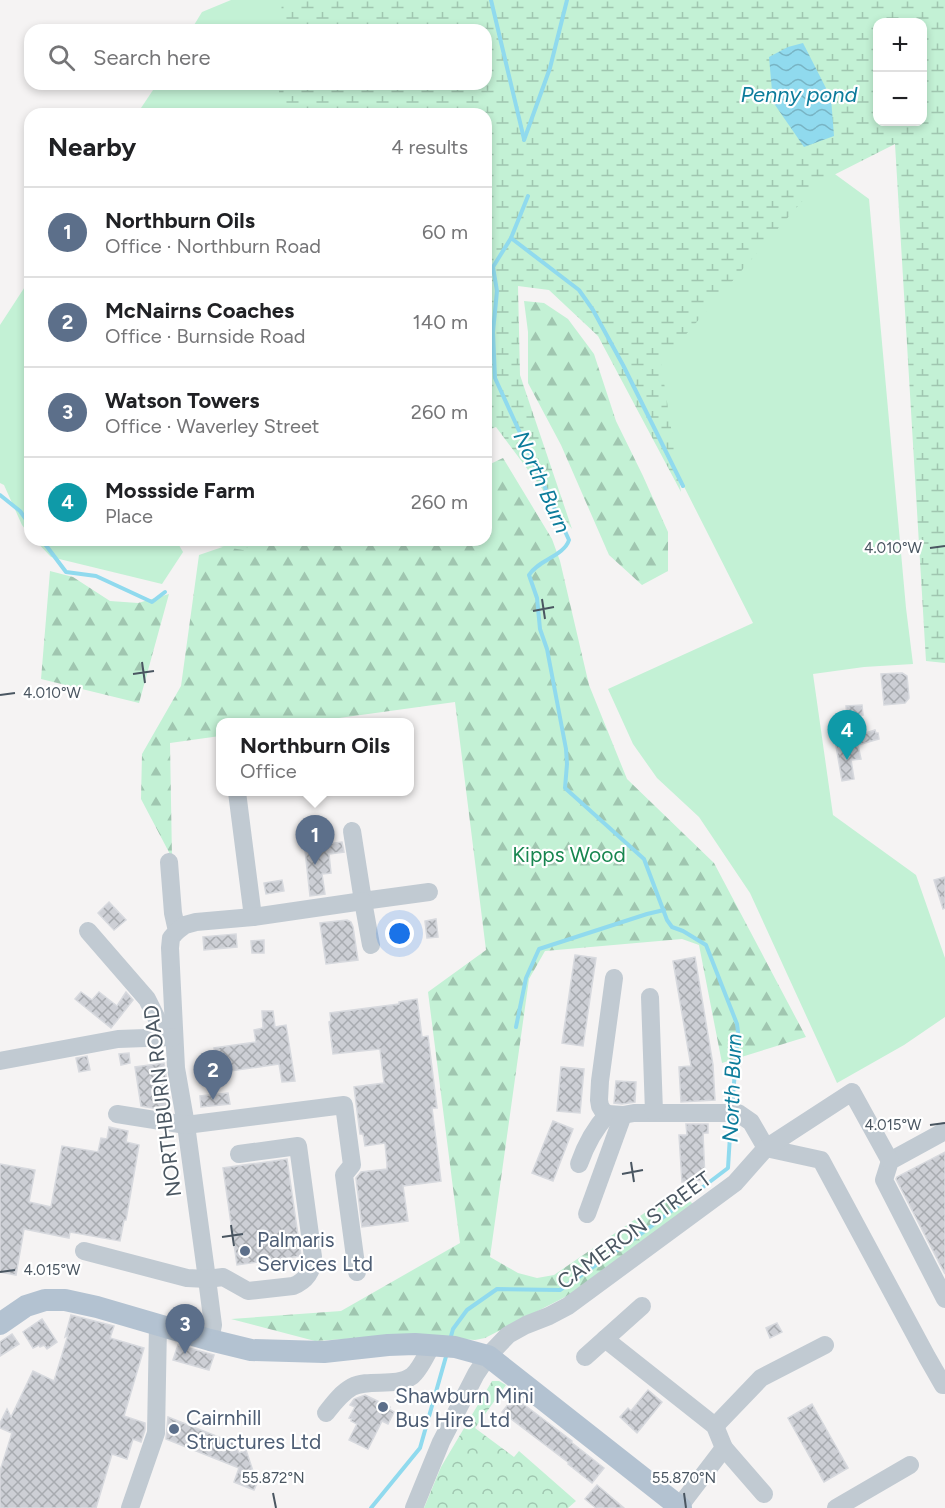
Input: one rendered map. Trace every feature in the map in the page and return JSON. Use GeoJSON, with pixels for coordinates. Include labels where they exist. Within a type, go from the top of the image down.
{"type":"FeatureCollection","features":[{"type":"Feature","properties":{"kind":"main road"},"geometry":{"type":"LineString","coordinates":[[0,1324],[26,1306],[45,1300],[65,1299],[251,1350],[324,1352],[388,1345],[443,1346],[488,1356],[680,1507]]}},
{"type":"Feature","properties":{"kind":"street"},"geometry":{"type":"LineString","coordinates":[[238,796],[253,917]]}},
{"type":"Feature","properties":{"kind":"street"},"geometry":{"type":"LineString","coordinates":[[352,831],[371,945]]}},
{"type":"Feature","properties":{"kind":"street","name":"NORTHBURN ROAD"},"geometry":{"type":"LineString","coordinates":[[169,862],[173,913],[177,931],[171,938],[170,948],[170,1037],[186,1125],[207,1279],[213,1325],[210,1340]]}},
{"type":"Feature","properties":{"kind":"street"},"geometry":{"type":"LineString","coordinates":[[177,931],[185,925],[196,922],[253,917],[429,892]]}},
{"type":"Feature","properties":{"kind":"street"},"geometry":{"type":"LineString","coordinates":[[0,1061],[118,1039],[170,1037],[147,999],[88,931]]}},
{"type":"Feature","properties":{"kind":"street"},"geometry":{"type":"LineString","coordinates":[[614,978],[600,1081],[599,1100],[603,1111],[615,1114],[731,1113],[752,1122],[766,1148],[821,1161],[927,1357],[945,1385]]}},
{"type":"Feature","properties":{"kind":"street"},"geometry":{"type":"LineString","coordinates":[[650,997],[654,1112]]}},
{"type":"Feature","properties":{"kind":"street","name":"CAMERON STREET"},"geometry":{"type":"LineString","coordinates":[[414,1508],[441,1442],[476,1374],[488,1356],[508,1335],[568,1306],[735,1183],[766,1148],[852,1092],[890,1161]]}},
{"type":"Feature","properties":{"kind":"street"},"geometry":{"type":"LineString","coordinates":[[117,1114],[186,1125],[344,1105],[352,1165],[344,1175],[357,1272]]}},
{"type":"Feature","properties":{"kind":"street"},"geometry":{"type":"LineString","coordinates":[[579,1164],[593,1132],[615,1114]]}},
{"type":"Feature","properties":{"kind":"street"},"geometry":{"type":"LineString","coordinates":[[587,1214],[615,1114]]}},
{"type":"Feature","properties":{"kind":"street"},"geometry":{"type":"LineString","coordinates":[[945,1131],[890,1161],[884,1180],[945,1299]]}},
{"type":"Feature","properties":{"kind":"street"},"geometry":{"type":"LineString","coordinates":[[84,1251],[187,1278],[223,1277],[248,1291],[293,1286],[303,1281],[312,1268],[313,1257],[298,1146],[238,1154]]}},
{"type":"Feature","properties":{"kind":"street"},"geometry":{"type":"LineString","coordinates":[[585,1357],[642,1306]]}},
{"type":"Feature","properties":{"kind":"street"},"geometry":{"type":"LineString","coordinates":[[130,1508],[156,1434],[158,1325]]}},
{"type":"Feature","properties":{"kind":"street"},"geometry":{"type":"LineString","coordinates":[[605,1339],[715,1426],[724,1448],[764,1494]]}},
{"type":"Feature","properties":{"kind":"street"},"geometry":{"type":"LineString","coordinates":[[715,1426],[761,1378],[825,1345]]}},
{"type":"Feature","properties":{"kind":"street"},"geometry":{"type":"LineString","coordinates":[[326,1413],[341,1395],[354,1386],[388,1383],[409,1378],[443,1346]]}},
{"type":"Feature","properties":{"kind":"street"},"geometry":{"type":"LineString","coordinates":[[680,1507],[724,1448]]}},
{"type":"Feature","properties":{"kind":"street"},"geometry":{"type":"LineString","coordinates":[[836,1508],[910,1465]]}},
{"type":"Feature","properties":{"kind":"green space"},"geometry":{"type":"Polygon","coordinates":[[[231,0],[738,0],[828,169],[869,199],[913,664],[864,667],[813,674],[833,815],[916,875],[945,958],[945,1017],[904,1045],[837,1083],[750,893],[699,817],[657,778],[633,744],[608,689],[753,623],[571,263],[492,125],[492,108],[141,108],[153,90],[492,90],[492,24],[195,24],[202,12],[231,0]]]}},
{"type":"Feature","properties":{"kind":"green space"},"geometry":{"type":"Polygon","coordinates":[[[282,0],[945,0],[945,663],[926,661],[895,144],[818,183],[661,363],[681,492],[598,336],[549,290],[518,286],[520,375],[572,529],[496,427],[492,429],[492,108],[279,108],[279,90],[492,90],[492,24],[280,24],[282,0]]]}},
{"type":"Feature","properties":{"kind":"green space"},"geometry":{"type":"Polygon","coordinates":[[[24,288],[24,528],[4,485],[0,483],[0,325],[24,288]]]}},
{"type":"Feature","properties":{"kind":"green space"},"geometry":{"type":"Polygon","coordinates":[[[524,301],[544,303],[568,319],[594,354],[616,421],[668,532],[668,571],[642,585],[609,555],[561,445],[528,383],[528,332],[524,301]]]}},
{"type":"Feature","properties":{"kind":"green space","name":"Kipps Wood"},"geometry":{"type":"Polygon","coordinates":[[[503,458],[552,539],[560,561],[589,685],[627,779],[714,863],[806,1037],[722,1063],[699,945],[682,939],[545,951],[529,979],[490,1257],[518,1273],[537,1278],[554,1275],[678,1190],[694,1205],[569,1295],[485,1338],[475,1340],[404,1335],[315,1341],[231,1319],[341,1311],[460,1243],[428,992],[486,950],[455,702],[339,718],[216,718],[216,737],[170,743],[172,858],[141,799],[142,754],[181,686],[199,555],[225,546],[492,546],[492,463],[503,458]]]}},
{"type":"Feature","properties":{"kind":"green space"},"geometry":{"type":"Polygon","coordinates":[[[41,546],[180,546],[183,552],[162,584],[51,557],[41,546]]]}},
{"type":"Feature","properties":{"kind":"green space"},"geometry":{"type":"Polygon","coordinates":[[[219,546],[250,546],[243,550],[219,546]]]}},
{"type":"Feature","properties":{"kind":"green space"},"geometry":{"type":"Polygon","coordinates":[[[50,571],[73,577],[110,601],[138,603],[169,594],[139,703],[41,679],[50,571]]]}},
{"type":"Feature","properties":{"kind":"green space"},"geometry":{"type":"Polygon","coordinates":[[[492,1381],[499,1381],[506,1385],[475,1428],[514,1457],[519,1451],[576,1501],[568,1508],[424,1508],[441,1467],[492,1381]]]}},
{"type":"Feature","properties":{"kind":"water","name":"Penny pond"},"geometry":{"type":"Polygon","coordinates":[[[803,43],[831,98],[834,136],[804,147],[773,102],[769,57],[788,47],[803,43]]]}},
{"type":"Feature","properties":{"kind":"building"},"geometry":{"type":"Polygon","coordinates":[[[902,673],[907,676],[909,698],[905,703],[884,705],[881,674],[902,673]]]}},
{"type":"Feature","properties":{"kind":"building"},"geometry":{"type":"Polygon","coordinates":[[[862,705],[863,715],[847,716],[846,706],[862,705]]]}},
{"type":"Feature","properties":{"kind":"building"},"geometry":{"type":"Polygon","coordinates":[[[875,730],[879,739],[858,745],[861,759],[851,760],[854,779],[842,781],[835,740],[859,736],[875,730]]]}},
{"type":"Feature","properties":{"kind":"building"},"geometry":{"type":"Polygon","coordinates":[[[326,830],[327,844],[342,842],[344,852],[329,854],[331,873],[322,874],[325,894],[310,896],[303,832],[326,830]]]}},
{"type":"Feature","properties":{"kind":"building"},"geometry":{"type":"Polygon","coordinates":[[[945,877],[945,908],[943,909],[934,880],[945,877]]]}},
{"type":"Feature","properties":{"kind":"building"},"geometry":{"type":"Polygon","coordinates":[[[282,880],[284,891],[266,894],[264,883],[282,880]]]}},
{"type":"Feature","properties":{"kind":"building"},"geometry":{"type":"Polygon","coordinates":[[[109,902],[126,920],[114,930],[98,913],[109,902]]]}},
{"type":"Feature","properties":{"kind":"building"},"geometry":{"type":"Polygon","coordinates":[[[436,919],[438,937],[427,938],[425,921],[436,919]]]}},
{"type":"Feature","properties":{"kind":"building"},"geometry":{"type":"Polygon","coordinates":[[[347,920],[353,927],[358,960],[326,964],[320,923],[347,920]]]}},
{"type":"Feature","properties":{"kind":"building"},"geometry":{"type":"Polygon","coordinates":[[[236,934],[237,947],[204,950],[203,937],[236,934]]]}},
{"type":"Feature","properties":{"kind":"building"},"geometry":{"type":"Polygon","coordinates":[[[264,940],[264,953],[252,953],[251,941],[264,940]]]}},
{"type":"Feature","properties":{"kind":"building"},"geometry":{"type":"Polygon","coordinates":[[[575,955],[596,958],[583,1046],[562,1043],[575,955]]]}},
{"type":"Feature","properties":{"kind":"building"},"geometry":{"type":"Polygon","coordinates":[[[695,957],[713,1065],[715,1100],[681,1102],[679,1067],[691,1066],[673,961],[695,957]]]}},
{"type":"Feature","properties":{"kind":"building"},"geometry":{"type":"Polygon","coordinates":[[[81,992],[92,1000],[99,992],[117,1006],[126,992],[133,1000],[111,1028],[75,999],[81,992]]]}},
{"type":"Feature","properties":{"kind":"building"},"geometry":{"type":"Polygon","coordinates":[[[417,999],[422,1037],[428,1036],[437,1108],[432,1108],[441,1181],[403,1186],[408,1221],[362,1227],[356,1178],[361,1172],[387,1169],[387,1164],[385,1143],[365,1146],[363,1134],[360,1134],[354,1087],[384,1083],[380,1049],[333,1054],[330,1013],[399,1004],[399,1002],[417,999]]]}},
{"type":"Feature","properties":{"kind":"building"},"geometry":{"type":"Polygon","coordinates":[[[262,1011],[273,1011],[275,1027],[286,1025],[295,1081],[282,1082],[279,1064],[217,1073],[214,1048],[256,1042],[254,1030],[263,1028],[262,1011]]]}},
{"type":"Feature","properties":{"kind":"building"},"geometry":{"type":"Polygon","coordinates":[[[129,1053],[130,1063],[121,1065],[119,1054],[129,1053]]]}},
{"type":"Feature","properties":{"kind":"building"},"geometry":{"type":"Polygon","coordinates":[[[87,1056],[90,1070],[79,1072],[76,1058],[87,1056]]]}},
{"type":"Feature","properties":{"kind":"building"},"geometry":{"type":"Polygon","coordinates":[[[164,1063],[171,1107],[158,1109],[141,1106],[135,1067],[164,1063]]]}},
{"type":"Feature","properties":{"kind":"building"},"geometry":{"type":"Polygon","coordinates":[[[561,1067],[584,1069],[580,1113],[557,1111],[561,1067]]]}},
{"type":"Feature","properties":{"kind":"building"},"geometry":{"type":"Polygon","coordinates":[[[616,1081],[636,1082],[635,1102],[614,1103],[616,1081]]]}},
{"type":"Feature","properties":{"kind":"building"},"geometry":{"type":"Polygon","coordinates":[[[228,1093],[230,1104],[201,1107],[200,1096],[228,1093]]]}},
{"type":"Feature","properties":{"kind":"building"},"geometry":{"type":"Polygon","coordinates":[[[553,1121],[573,1129],[553,1181],[532,1173],[553,1121]]]}},
{"type":"Feature","properties":{"kind":"building"},"geometry":{"type":"Polygon","coordinates":[[[686,1124],[708,1124],[708,1133],[703,1133],[705,1180],[682,1182],[679,1135],[687,1135],[686,1124]]]}},
{"type":"Feature","properties":{"kind":"building"},"geometry":{"type":"Polygon","coordinates":[[[109,1127],[128,1131],[126,1142],[139,1145],[126,1220],[124,1220],[120,1241],[70,1232],[69,1238],[24,1229],[16,1275],[0,1272],[0,1164],[35,1170],[29,1202],[51,1207],[62,1146],[98,1152],[101,1138],[107,1139],[109,1127]]]}},
{"type":"Feature","properties":{"kind":"building"},"geometry":{"type":"Polygon","coordinates":[[[945,1152],[945,1274],[896,1179],[945,1152]]]}},
{"type":"Feature","properties":{"kind":"building"},"geometry":{"type":"Polygon","coordinates":[[[287,1159],[301,1256],[237,1265],[223,1168],[287,1159]]]}},
{"type":"Feature","properties":{"kind":"building"},"geometry":{"type":"Polygon","coordinates":[[[71,1315],[114,1326],[110,1338],[144,1348],[124,1416],[145,1423],[141,1442],[133,1439],[127,1459],[112,1454],[96,1508],[0,1508],[0,1471],[12,1433],[0,1428],[0,1423],[7,1409],[11,1417],[33,1371],[54,1381],[68,1335],[65,1337],[71,1315]]]}},
{"type":"Feature","properties":{"kind":"building"},"geometry":{"type":"Polygon","coordinates":[[[42,1319],[57,1342],[47,1349],[44,1345],[33,1348],[23,1332],[42,1319]]]}},
{"type":"Feature","properties":{"kind":"building"},"geometry":{"type":"Polygon","coordinates":[[[777,1323],[782,1332],[770,1338],[766,1328],[777,1323]]]}},
{"type":"Feature","properties":{"kind":"building"},"geometry":{"type":"Polygon","coordinates":[[[12,1334],[19,1344],[0,1356],[0,1342],[12,1334]]]}},
{"type":"Feature","properties":{"kind":"building"},"geometry":{"type":"Polygon","coordinates":[[[178,1345],[214,1355],[209,1370],[173,1360],[178,1345]]]}},
{"type":"Feature","properties":{"kind":"building"},"geometry":{"type":"Polygon","coordinates":[[[648,1390],[662,1402],[637,1433],[620,1417],[628,1408],[631,1411],[648,1390]]]}},
{"type":"Feature","properties":{"kind":"building"},"geometry":{"type":"Polygon","coordinates":[[[365,1395],[390,1407],[389,1409],[394,1412],[388,1424],[382,1421],[368,1449],[349,1440],[357,1424],[349,1418],[355,1407],[350,1405],[354,1399],[365,1395]]]}},
{"type":"Feature","properties":{"kind":"building"},"geometry":{"type":"Polygon","coordinates":[[[514,1397],[604,1468],[592,1483],[502,1412],[514,1397]]]}},
{"type":"Feature","properties":{"kind":"building"},"geometry":{"type":"Polygon","coordinates":[[[812,1404],[848,1468],[824,1482],[788,1418],[812,1404]]]}},
{"type":"Feature","properties":{"kind":"building"},"geometry":{"type":"Polygon","coordinates":[[[168,1417],[234,1443],[239,1453],[246,1450],[257,1483],[254,1490],[234,1482],[239,1468],[166,1439],[168,1417]]]}},
{"type":"Feature","properties":{"kind":"building"},"geometry":{"type":"Polygon","coordinates":[[[597,1485],[624,1508],[596,1508],[585,1499],[597,1485]]]}},
{"type":"Feature","properties":{"kind":"waterway"},"geometry":{"type":"LineString","coordinates":[[491,0],[524,139]]}},
{"type":"Feature","properties":{"kind":"waterway","name":"North Burn"},"geometry":{"type":"LineString","coordinates":[[524,140],[550,68],[567,0]]}},
{"type":"Feature","properties":{"kind":"waterway","name":"North Burn"},"geometry":{"type":"LineString","coordinates":[[528,196],[511,238],[493,267],[497,291],[493,332],[495,378],[569,540],[562,550],[538,565],[529,575],[537,598],[540,629],[547,649],[566,749],[565,788],[644,859],[667,920],[672,927],[706,945],[737,1024],[732,1109]]}},
{"type":"Feature","properties":{"kind":"waterway"},"geometry":{"type":"LineString","coordinates":[[511,238],[579,290],[593,310],[683,486]]}},
{"type":"Feature","properties":{"kind":"waterway"},"geometry":{"type":"LineString","coordinates":[[0,495],[24,517]]}},
{"type":"Feature","properties":{"kind":"waterway"},"geometry":{"type":"LineString","coordinates":[[46,546],[66,572],[96,576],[152,602],[165,592]]}},
{"type":"Feature","properties":{"kind":"waterway"},"geometry":{"type":"LineString","coordinates":[[516,1027],[526,978],[539,949],[664,910]]}},
{"type":"Feature","properties":{"kind":"waterway","name":"North Burn"},"geometry":{"type":"LineString","coordinates":[[450,1340],[453,1329],[467,1310],[497,1289],[560,1290],[649,1228],[728,1168],[731,1119]]}},
{"type":"Feature","properties":{"kind":"waterway","name":"North Burn"},"geometry":{"type":"LineString","coordinates":[[371,1508],[420,1448],[447,1353]]}},
{"type":"Feature","properties":{"kind":"place","name":"Mossside Farm"},"geometry":{"type":"Point","coordinates":[847,760]}},
{"type":"Feature","properties":{"kind":"place","name":"Northburn Oils"},"geometry":{"type":"Point","coordinates":[315,865]}},
{"type":"Feature","properties":{"kind":"place","name":"McNairns Coaches"},"geometry":{"type":"Point","coordinates":[213,1100]}},
{"type":"Feature","properties":{"kind":"place","name":"Palmaris Services Ltd"},"geometry":{"type":"Point","coordinates":[245,1251]}},
{"type":"Feature","properties":{"kind":"place","name":"Watson Towers"},"geometry":{"type":"Point","coordinates":[185,1354]}},
{"type":"Feature","properties":{"kind":"place","name":"Shawburn Mini Bus Hire Ltd"},"geometry":{"type":"Point","coordinates":[383,1407]}},
{"type":"Feature","properties":{"kind":"place","name":"Cairnhill Structures Ltd"},"geometry":{"type":"Point","coordinates":[174,1429]}}]}
